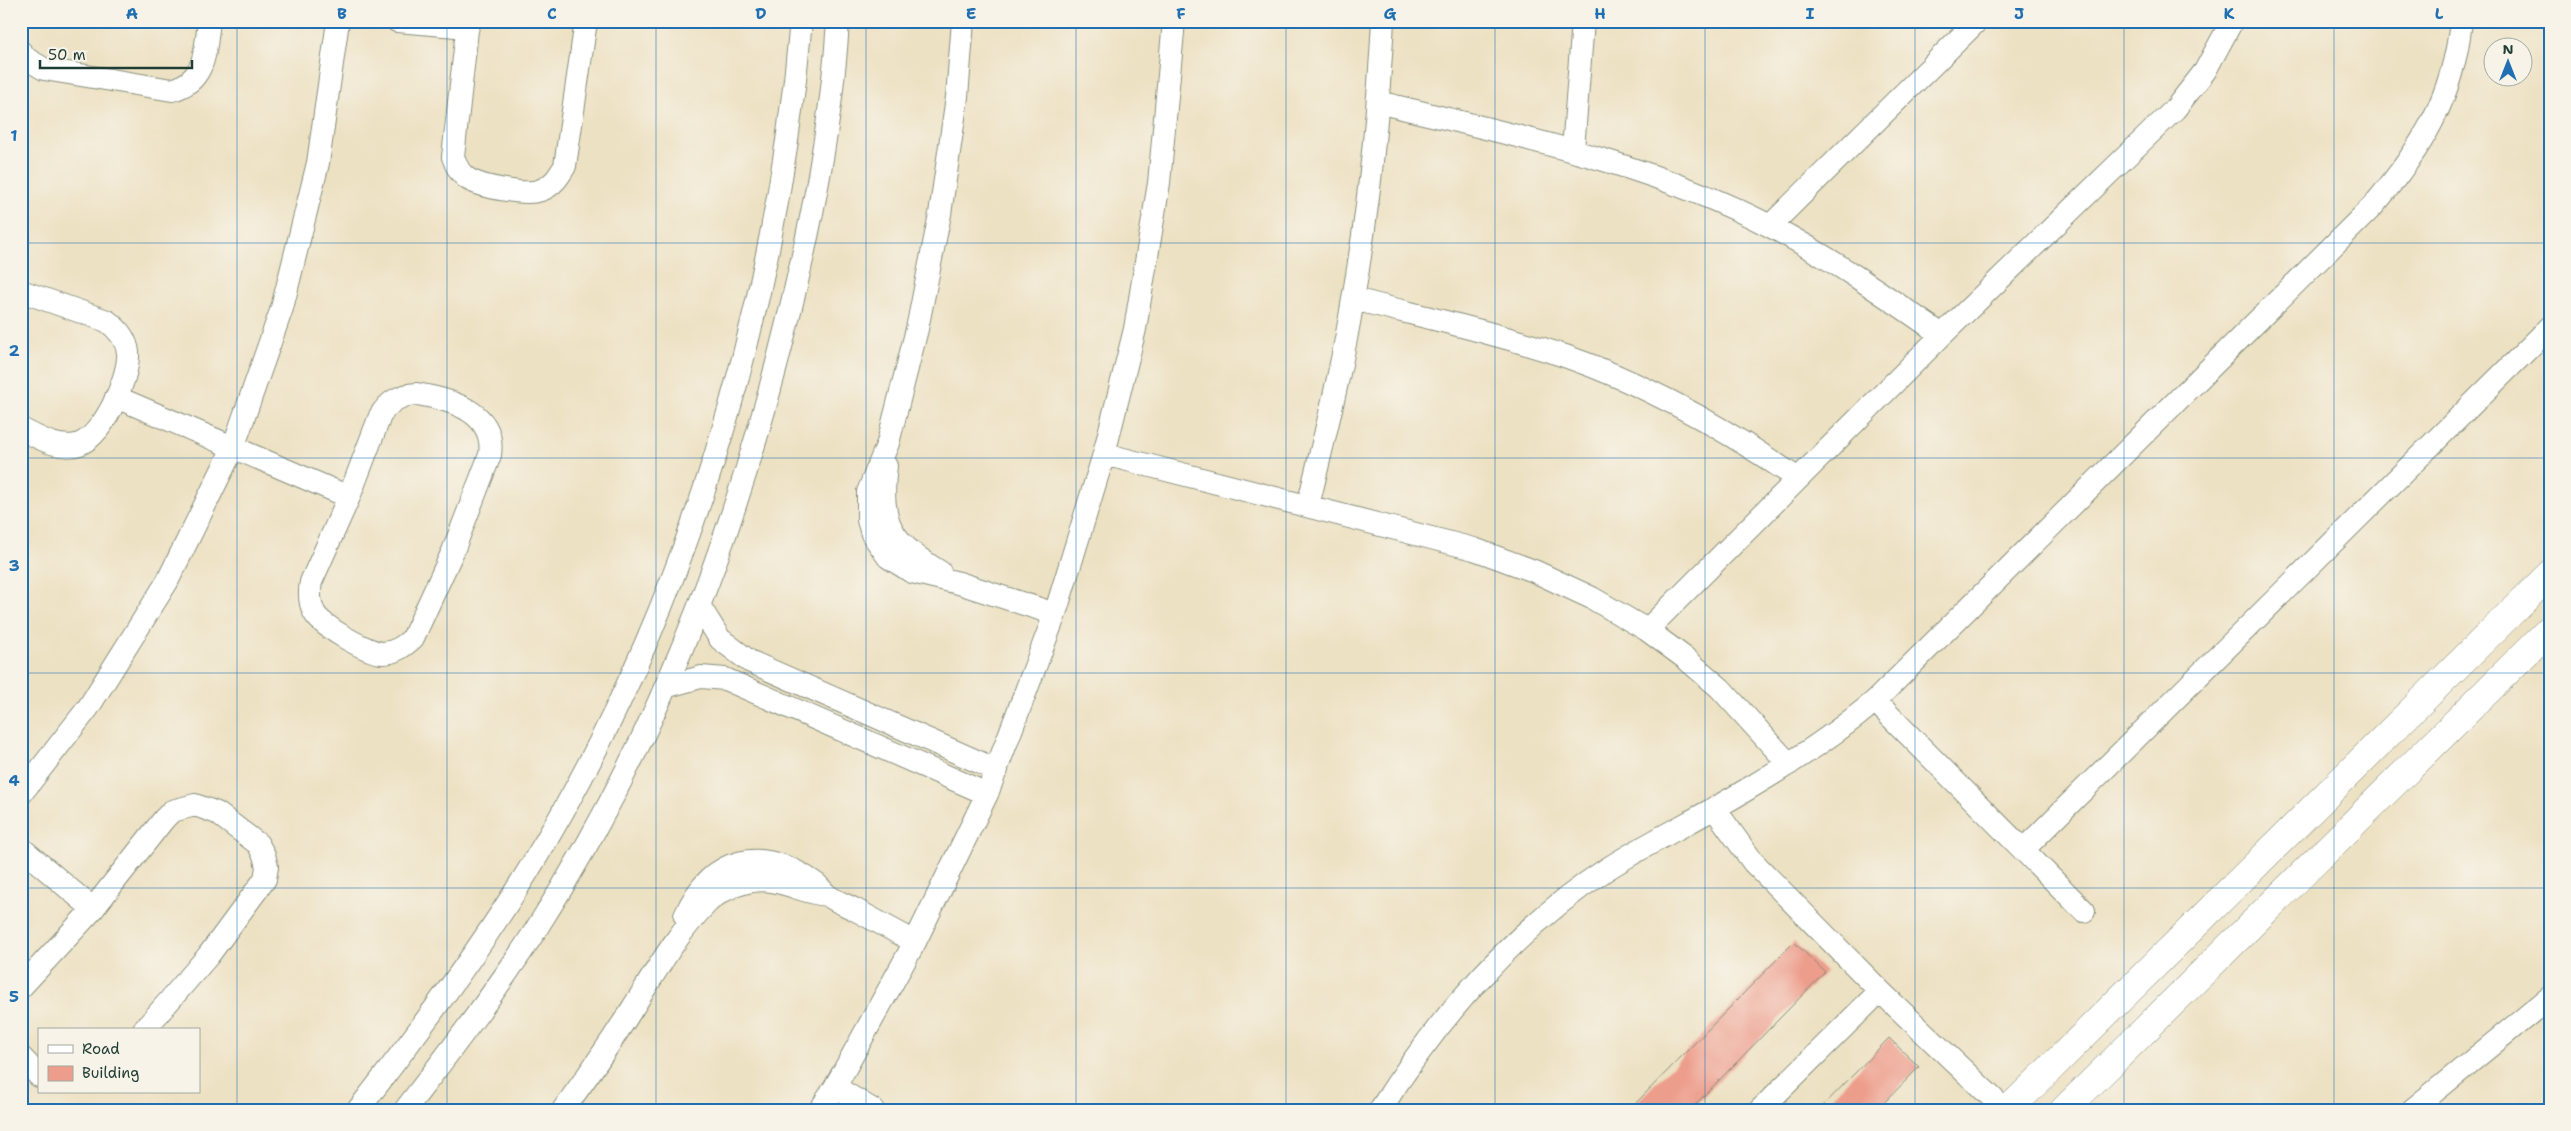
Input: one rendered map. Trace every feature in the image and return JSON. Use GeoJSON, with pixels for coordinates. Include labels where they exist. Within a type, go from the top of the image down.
{"type":"FeatureCollection","features":[{"type":"Feature","properties":{"kind":"street"},"geometry":{"type":"LineString","coordinates":[[21,52],[27,59],[44,69],[172,90],[190,82],[202,68],[210,21]]}},
{"type":"Feature","properties":{"kind":"street"},"geometry":{"type":"LineString","coordinates":[[21,794],[88,708],[167,582],[234,448],[287,288],[318,163],[338,21]]}},
{"type":"Feature","properties":{"kind":"street"},"geometry":{"type":"LineString","coordinates":[[397,21],[468,24],[452,157],[457,169],[467,179],[479,184],[529,193],[551,185],[565,166],[586,21]]}},
{"type":"Feature","properties":{"kind":"street"},"geometry":{"type":"LineString","coordinates":[[358,1110],[472,958],[529,869],[581,776],[628,681],[660,606],[716,450],[758,290],[787,138],[801,21]]}},
{"type":"Feature","properties":{"kind":"street"},"geometry":{"type":"LineString","coordinates":[[405,1110],[472,1023],[535,930],[593,833],[632,758],[700,607],[750,464],[792,305],[812,215],[827,124],[838,21]]}},
{"type":"Feature","properties":{"kind":"street"},"geometry":{"type":"LineString","coordinates":[[963,21],[957,97],[940,214],[917,329],[888,443],[868,492],[867,513],[872,534],[884,551],[899,566],[918,574],[959,583],[1055,614]]}},
{"type":"Feature","properties":{"kind":"street"},"geometry":{"type":"LineString","coordinates":[[820,1110],[835,1087],[915,942],[987,794],[1055,614],[1104,454],[1134,329],[1159,183],[1174,21]]}},
{"type":"Feature","properties":{"kind":"street"},"geometry":{"type":"LineString","coordinates":[[1308,506],[1333,402],[1354,299],[1378,102],[1383,21]]}},
{"type":"Feature","properties":{"kind":"street"},"geometry":{"type":"LineString","coordinates":[[1573,150],[1583,21]]}},
{"type":"Feature","properties":{"kind":"street"},"geometry":{"type":"LineString","coordinates":[[1770,226],[1977,21]]}},
{"type":"Feature","properties":{"kind":"street"},"geometry":{"type":"LineString","coordinates":[[1647,630],[1942,335],[2175,108],[2205,71],[2232,21]]}},
{"type":"Feature","properties":{"kind":"street"},"geometry":{"type":"LineString","coordinates":[[1380,1110],[1407,1069],[1466,995],[1499,959],[1550,912],[1613,866],[1663,834],[1714,808],[1789,764],[1848,724],[1875,701],[2373,206],[2403,171],[2432,125],[2451,73],[2461,21]]}},
{"type":"Feature","properties":{"kind":"street"},"geometry":{"type":"LineString","coordinates":[[1378,102],[1573,150],[1640,171],[1706,197],[1770,226],[1858,276],[1942,335]]}},
{"type":"Feature","properties":{"kind":"street"},"geometry":{"type":"LineString","coordinates":[[21,291],[107,321],[118,329],[128,352],[127,365],[116,397],[98,430],[89,440],[77,445],[64,446],[51,443],[21,429]]}},
{"type":"Feature","properties":{"kind":"street"},"geometry":{"type":"LineString","coordinates":[[1354,299],[1517,341],[1615,376],[1709,421],[1798,479]]}},
{"type":"Feature","properties":{"kind":"street"},"geometry":{"type":"LineString","coordinates":[[2023,850],[2550,327]]}},
{"type":"Feature","properties":{"kind":"street"},"geometry":{"type":"LineString","coordinates":[[405,395],[428,396],[473,412],[483,420],[489,431],[492,443],[490,455],[452,551],[413,638],[405,646],[394,651],[383,653],[372,650],[321,623],[310,604],[311,582],[349,497],[380,416],[386,406],[395,399],[405,395]]}},
{"type":"Feature","properties":{"kind":"street"},"geometry":{"type":"LineString","coordinates":[[116,397],[349,497]]}},
{"type":"Feature","properties":{"kind":"street"},"geometry":{"type":"LineString","coordinates":[[1104,454],[1474,550],[1534,571],[1592,598],[1647,630],[1685,658],[1720,688],[1753,722],[1789,764]]}},
{"type":"Feature","properties":{"kind":"street"},"geometry":{"type":"LineString","coordinates":[[1714,808],[1753,862],[1880,991],[2007,1110],[2550,574]]}},
{"type":"Feature","properties":{"kind":"street"},"geometry":{"type":"LineString","coordinates":[[700,607],[720,638],[738,655],[997,770]]}},
{"type":"Feature","properties":{"kind":"street"},"geometry":{"type":"LineString","coordinates":[[2064,1110],[2550,629]]}},
{"type":"Feature","properties":{"kind":"street"},"geometry":{"type":"LineString","coordinates":[[665,687],[701,677],[725,679],[987,794]]}},
{"type":"Feature","properties":{"kind":"street"},"geometry":{"type":"LineString","coordinates":[[828,724],[839,701]]}},
{"type":"Feature","properties":{"kind":"street"},"geometry":{"type":"LineString","coordinates":[[1875,701],[2084,911]]}},
{"type":"Feature","properties":{"kind":"street"},"geometry":{"type":"LineString","coordinates":[[2342,836],[2335,823],[2337,811],[2377,768],[2388,749],[2396,728]]}},
{"type":"Feature","properties":{"kind":"street"},"geometry":{"type":"LineString","coordinates":[[21,987],[93,909],[164,819],[172,811],[195,805],[217,813],[258,844],[264,855],[267,867],[265,880],[208,956],[146,1028]]}},
{"type":"Feature","properties":{"kind":"street"},"geometry":{"type":"LineString","coordinates":[[21,848],[93,909]]}},
{"type":"Feature","properties":{"kind":"street"},"geometry":{"type":"LineString","coordinates":[[563,1110],[602,1056],[677,938],[707,903],[717,895],[742,883],[769,880],[827,895],[915,942]]}},
{"type":"Feature","properties":{"kind":"street"},"geometry":{"type":"LineString","coordinates":[[1760,1110],[1880,991]]}},
{"type":"Feature","properties":{"kind":"street"},"geometry":{"type":"LineString","coordinates":[[2412,1110],[2550,997]]}},
{"type":"Feature","properties":{"kind":"street"},"geometry":{"type":"LineString","coordinates":[[21,1057],[38,1075]]}},
{"type":"Feature","properties":{"kind":"street"},"geometry":{"type":"LineString","coordinates":[[835,1087],[873,1110]]}},
{"type":"Feature","properties":{"kind":"building"},"geometry":{"type":"Polygon","coordinates":[[[1794,942],[1825,972],[1690,1110],[1629,1110],[1794,942]]]}},
{"type":"Feature","properties":{"kind":"building"},"geometry":{"type":"Polygon","coordinates":[[[1889,1038],[1919,1067],[1877,1110],[1819,1110],[1889,1038]]]}}]}
